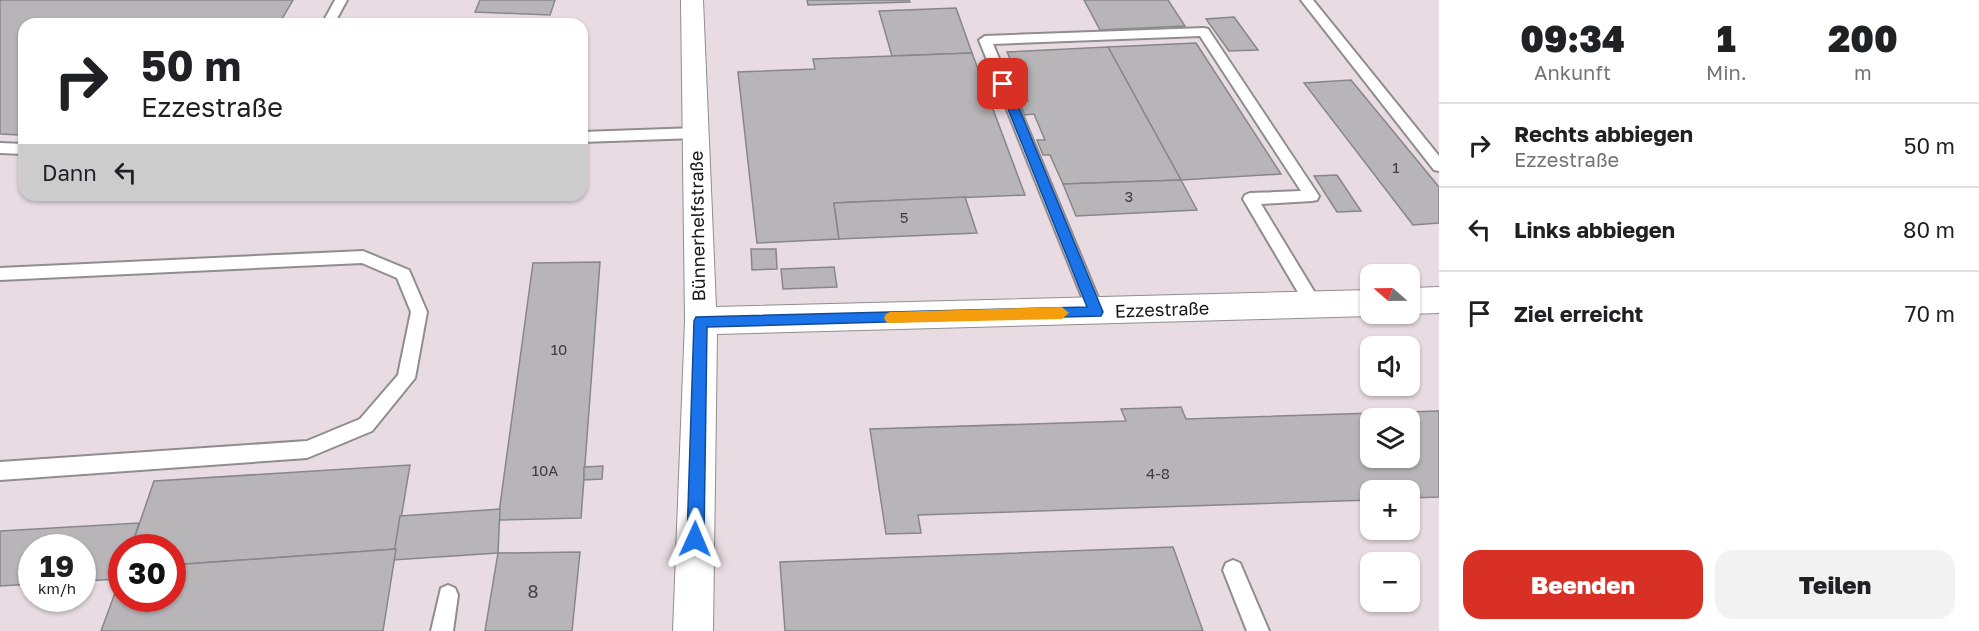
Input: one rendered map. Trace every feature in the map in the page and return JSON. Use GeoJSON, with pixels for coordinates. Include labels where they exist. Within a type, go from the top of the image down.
{"type":"FeatureCollection","features":[{"type":"Feature","properties":{"kind":"street","name":"Bünnerhelfstraße"},"geometry":{"type":"LineString","coordinates":[[692,0],[700,321],[693,631]]}},
{"type":"Feature","properties":{"kind":"street"},"geometry":{"type":"LineString","coordinates":[[1420,301],[1439,300]]}},
{"type":"Feature","properties":{"kind":"street","name":"Ezzestraße"},"geometry":{"type":"LineString","coordinates":[[700,321],[1360,304]]}},
{"type":"Feature","properties":{"kind":"lane"},"geometry":{"type":"LineString","coordinates":[[331,18],[341,0]]}},
{"type":"Feature","properties":{"kind":"lane"},"geometry":{"type":"LineString","coordinates":[[1307,0],[1439,166]]}},
{"type":"Feature","properties":{"kind":"lane"},"geometry":{"type":"LineString","coordinates":[[1096,312],[985,40],[1204,32],[1312,196],[1250,199],[1315,306]]}},
{"type":"Feature","properties":{"kind":"lane"},"geometry":{"type":"LineString","coordinates":[[588,136],[696,133]]}},
{"type":"Feature","properties":{"kind":"lane"},"geometry":{"type":"LineString","coordinates":[[0,148],[18,149]]}},
{"type":"Feature","properties":{"kind":"lane"},"geometry":{"type":"LineString","coordinates":[[0,274],[363,257],[403,274],[419,312],[406,378],[366,425],[307,449],[0,471]]}},
{"type":"Feature","properties":{"kind":"lane"},"geometry":{"type":"LineString","coordinates":[[1233,570],[1258,631]]}},
{"type":"Feature","properties":{"kind":"lane"},"geometry":{"type":"LineString","coordinates":[[442,631],[448,595]]}},
{"type":"Feature","properties":{"kind":"shaded area"},"geometry":{"type":"Polygon","coordinates":[[[0,0],[1439,0],[1439,631],[0,631],[0,0]]]}},
{"type":"Feature","properties":{"kind":"building"},"geometry":{"type":"Polygon","coordinates":[[[0,0],[293,0],[282,18],[18,18],[18,135],[0,134],[0,0]]]}},
{"type":"Feature","properties":{"kind":"building"},"geometry":{"type":"Polygon","coordinates":[[[480,0],[555,0],[550,15],[475,12],[480,0]]]}},
{"type":"Feature","properties":{"kind":"building"},"geometry":{"type":"Polygon","coordinates":[[[807,0],[909,0],[910,2],[808,5],[807,0]]]}},
{"type":"Feature","properties":{"kind":"building"},"geometry":{"type":"Polygon","coordinates":[[[1084,0],[1168,0],[1185,26],[1100,30],[1084,0]]]}},
{"type":"Feature","properties":{"kind":"building"},"geometry":{"type":"Polygon","coordinates":[[[956,8],[972,53],[892,56],[879,11],[956,8]]]}},
{"type":"Feature","properties":{"kind":"building"},"geometry":{"type":"Polygon","coordinates":[[[1234,17],[1258,50],[1229,51],[1206,19],[1234,17]]]}},
{"type":"Feature","properties":{"kind":"building"},"geometry":{"type":"Polygon","coordinates":[[[1196,43],[1281,174],[1181,180],[1108,47],[1196,43]]]}},
{"type":"Feature","properties":{"kind":"building"},"geometry":{"type":"Polygon","coordinates":[[[1108,47],[1181,180],[1063,184],[1050,155],[1043,155],[1037,140],[1045,140],[1034,114],[1025,115],[1019,101],[1028,101],[1018,76],[1010,76],[1005,64],[1012,63],[1007,52],[1108,47]]]}},
{"type":"Feature","properties":{"kind":"building"},"geometry":{"type":"Polygon","coordinates":[[[972,53],[1025,195],[834,203],[839,239],[757,243],[738,72],[815,69],[813,59],[972,53]]]}},
{"type":"Feature","properties":{"kind":"building"},"geometry":{"type":"Polygon","coordinates":[[[1351,80],[1439,187],[1439,223],[1413,225],[1304,83],[1351,80]]]}},
{"type":"Feature","properties":{"kind":"building"},"geometry":{"type":"Polygon","coordinates":[[[1337,175],[1361,211],[1337,212],[1314,176],[1337,175]]]}},
{"type":"Feature","properties":{"kind":"building"},"geometry":{"type":"Polygon","coordinates":[[[1181,180],[1197,210],[1076,216],[1063,184],[1181,180]]]}},
{"type":"Feature","properties":{"kind":"building"},"geometry":{"type":"Polygon","coordinates":[[[965,197],[977,233],[839,239],[834,203],[965,197]]]}},
{"type":"Feature","properties":{"kind":"building"},"geometry":{"type":"Polygon","coordinates":[[[751,249],[776,249],[777,269],[752,270],[751,249]]]}},
{"type":"Feature","properties":{"kind":"building"},"geometry":{"type":"Polygon","coordinates":[[[600,262],[581,518],[498,520],[533,263],[600,262]]]}},
{"type":"Feature","properties":{"kind":"building"},"geometry":{"type":"Polygon","coordinates":[[[834,267],[837,287],[783,289],[781,269],[834,267]]]}},
{"type":"Feature","properties":{"kind":"building"},"geometry":{"type":"Polygon","coordinates":[[[1181,407],[1186,419],[1360,413],[1360,468],[1420,468],[1420,412],[1439,411],[1439,497],[1420,498],[1420,480],[1360,480],[1360,500],[918,515],[921,533],[886,534],[870,429],[1126,421],[1121,409],[1181,407]]]}},
{"type":"Feature","properties":{"kind":"building"},"geometry":{"type":"Polygon","coordinates":[[[410,465],[396,549],[186,564],[186,534],[136,534],[154,481],[410,465]]]}},
{"type":"Feature","properties":{"kind":"building"},"geometry":{"type":"Polygon","coordinates":[[[603,466],[602,479],[584,480],[584,467],[603,466]]]}},
{"type":"Feature","properties":{"kind":"building"},"geometry":{"type":"Polygon","coordinates":[[[500,509],[498,553],[393,560],[400,516],[500,509]]]}},
{"type":"Feature","properties":{"kind":"building"},"geometry":{"type":"Polygon","coordinates":[[[139,523],[135,534],[108,534],[108,580],[96,580],[96,534],[18,534],[18,585],[0,586],[0,531],[139,523]]]}},
{"type":"Feature","properties":{"kind":"building"},"geometry":{"type":"Polygon","coordinates":[[[1173,547],[1203,631],[785,631],[780,562],[1173,547]]]}},
{"type":"Feature","properties":{"kind":"building"},"geometry":{"type":"Polygon","coordinates":[[[396,549],[383,631],[101,631],[108,612],[186,612],[186,564],[396,549]]]}},
{"type":"Feature","properties":{"kind":"building"},"geometry":{"type":"Polygon","coordinates":[[[580,552],[572,631],[485,631],[498,553],[580,552]]]}},
{"type":"Feature","properties":{"kind":"slow traffic"},"geometry":{"type":"LineString","coordinates":[[890,318],[1062,313]]}},
{"type":"Feature","properties":{"kind":"route"},"geometry":{"type":"LineString","coordinates":[[695,539],[700,321],[1096,312],[1003,84]]}}]}
